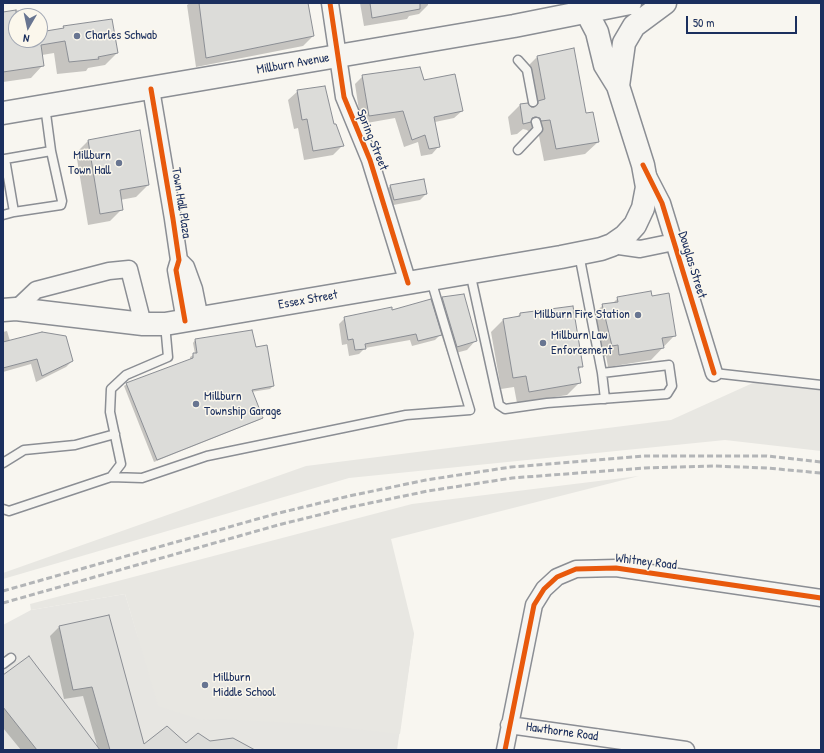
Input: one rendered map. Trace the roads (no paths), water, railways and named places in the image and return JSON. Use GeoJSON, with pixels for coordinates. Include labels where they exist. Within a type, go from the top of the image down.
{"type":"FeatureCollection","features":[{"type":"Feature","properties":{"kind":"main road","name":"Millburn Avenue"},"geometry":{"type":"LineString","coordinates":[[3,113],[151,89],[630,3]]}},
{"type":"Feature","properties":{"kind":"main road","name":"Douglas Street"},"geometry":{"type":"LineString","coordinates":[[643,165],[618,86],[622,52],[628,35],[643,18],[666,3]]}},
{"type":"Feature","properties":{"kind":"main road"},"geometry":{"type":"LineString","coordinates":[[586,11],[597,32],[605,65],[618,86]]}},
{"type":"Feature","properties":{"kind":"main road","name":"Essex Street"},"geometry":{"type":"LineString","coordinates":[[9,310],[143,324],[183,321],[601,249],[612,245],[625,236],[635,225],[643,208],[647,187],[643,165]]}},
{"type":"Feature","properties":{"kind":"street","name":"Spring Street"},"geometry":{"type":"LineString","coordinates":[[330,3],[344,97],[370,160],[408,282]]}},
{"type":"Feature","properties":{"kind":"street","name":"Town Hall Plaza"},"geometry":{"type":"LineString","coordinates":[[151,89],[179,260],[176,270],[183,321]]}},
{"type":"Feature","properties":{"kind":"street","name":"Douglas Street"},"geometry":{"type":"LineString","coordinates":[[643,165],[662,204],[714,373]]}},
{"type":"Feature","properties":{"kind":"street","name":"Essex Street"},"geometry":{"type":"LineString","coordinates":[[612,245],[640,249],[674,242]]}},
{"type":"Feature","properties":{"kind":"street"},"geometry":{"type":"LineString","coordinates":[[9,310],[36,290],[109,271],[129,269],[143,324]]}},
{"type":"Feature","properties":{"kind":"street","name":"Whitney Road"},"geometry":{"type":"LineString","coordinates":[[505,750],[534,605],[544,589],[557,577],[576,570],[616,568],[821,598]]}},
{"type":"Feature","properties":{"kind":"street","name":"Hawthorne Road"},"geometry":{"type":"LineString","coordinates":[[509,725],[686,750]]}},
{"type":"Feature","properties":{"kind":"lane"},"geometry":{"type":"LineString","coordinates":[[518,60],[527,70],[533,102]]}},
{"type":"Feature","properties":{"kind":"lane"},"geometry":{"type":"LineString","coordinates":[[3,214],[60,205],[62,201],[51,151],[45,106]]}},
{"type":"Feature","properties":{"kind":"lane"},"geometry":{"type":"LineString","coordinates":[[518,150],[538,129],[536,122]]}},
{"type":"Feature","properties":{"kind":"lane"},"geometry":{"type":"LineString","coordinates":[[14,212],[5,159],[51,151]]}},
{"type":"Feature","properties":{"kind":"lane"},"geometry":{"type":"LineString","coordinates":[[579,253],[602,373],[604,399]]}},
{"type":"Feature","properties":{"kind":"lane"},"geometry":{"type":"LineString","coordinates":[[470,272],[494,388],[499,405],[505,409],[667,394],[672,386],[669,365],[602,373]]}},
{"type":"Feature","properties":{"kind":"lane"},"geometry":{"type":"LineString","coordinates":[[3,510],[9,511],[112,477],[142,478],[207,456],[406,415],[470,410],[430,279]]}},
{"type":"Feature","properties":{"kind":"lane"},"geometry":{"type":"LineString","coordinates":[[112,477],[121,464],[110,412],[112,389],[126,375],[168,357],[183,321]]}},
{"type":"Feature","properties":{"kind":"lane"},"geometry":{"type":"LineString","coordinates":[[714,373],[821,385]]}},
{"type":"Feature","properties":{"kind":"lane"},"geometry":{"type":"LineString","coordinates":[[3,463],[24,450],[75,445],[115,434]]}},
{"type":"Feature","properties":{"kind":"lane"},"geometry":{"type":"LineString","coordinates":[[3,664],[11,658]]}},
{"type":"Feature","properties":{"kind":"railway"},"geometry":{"type":"LineString","coordinates":[[3,591],[275,514],[349,496],[426,480],[511,467],[644,456],[767,456],[821,462]]}},
{"type":"Feature","properties":{"kind":"railway"},"geometry":{"type":"LineString","coordinates":[[3,603],[278,525],[351,507],[428,491],[512,478],[645,468],[713,466],[767,468],[821,473]]}},
{"type":"Feature","properties":{"kind":"place","name":"Charles Schwab"},"geometry":{"type":"Point","coordinates":[77,36]}},
{"type":"Feature","properties":{"kind":"place","name":"Millburn Town Hall"},"geometry":{"type":"Point","coordinates":[119,163]}},
{"type":"Feature","properties":{"kind":"place","name":"Millburn Fire Station"},"geometry":{"type":"Point","coordinates":[638,315]}},
{"type":"Feature","properties":{"kind":"place","name":"Millburn Law Enforcement"},"geometry":{"type":"Point","coordinates":[543,343]}},
{"type":"Feature","properties":{"kind":"place","name":"Millburn Township Garage"},"geometry":{"type":"Point","coordinates":[196,404]}},
{"type":"Feature","properties":{"kind":"place","name":"Millburn Middle School"},"geometry":{"type":"Point","coordinates":[205,685]}}]}
